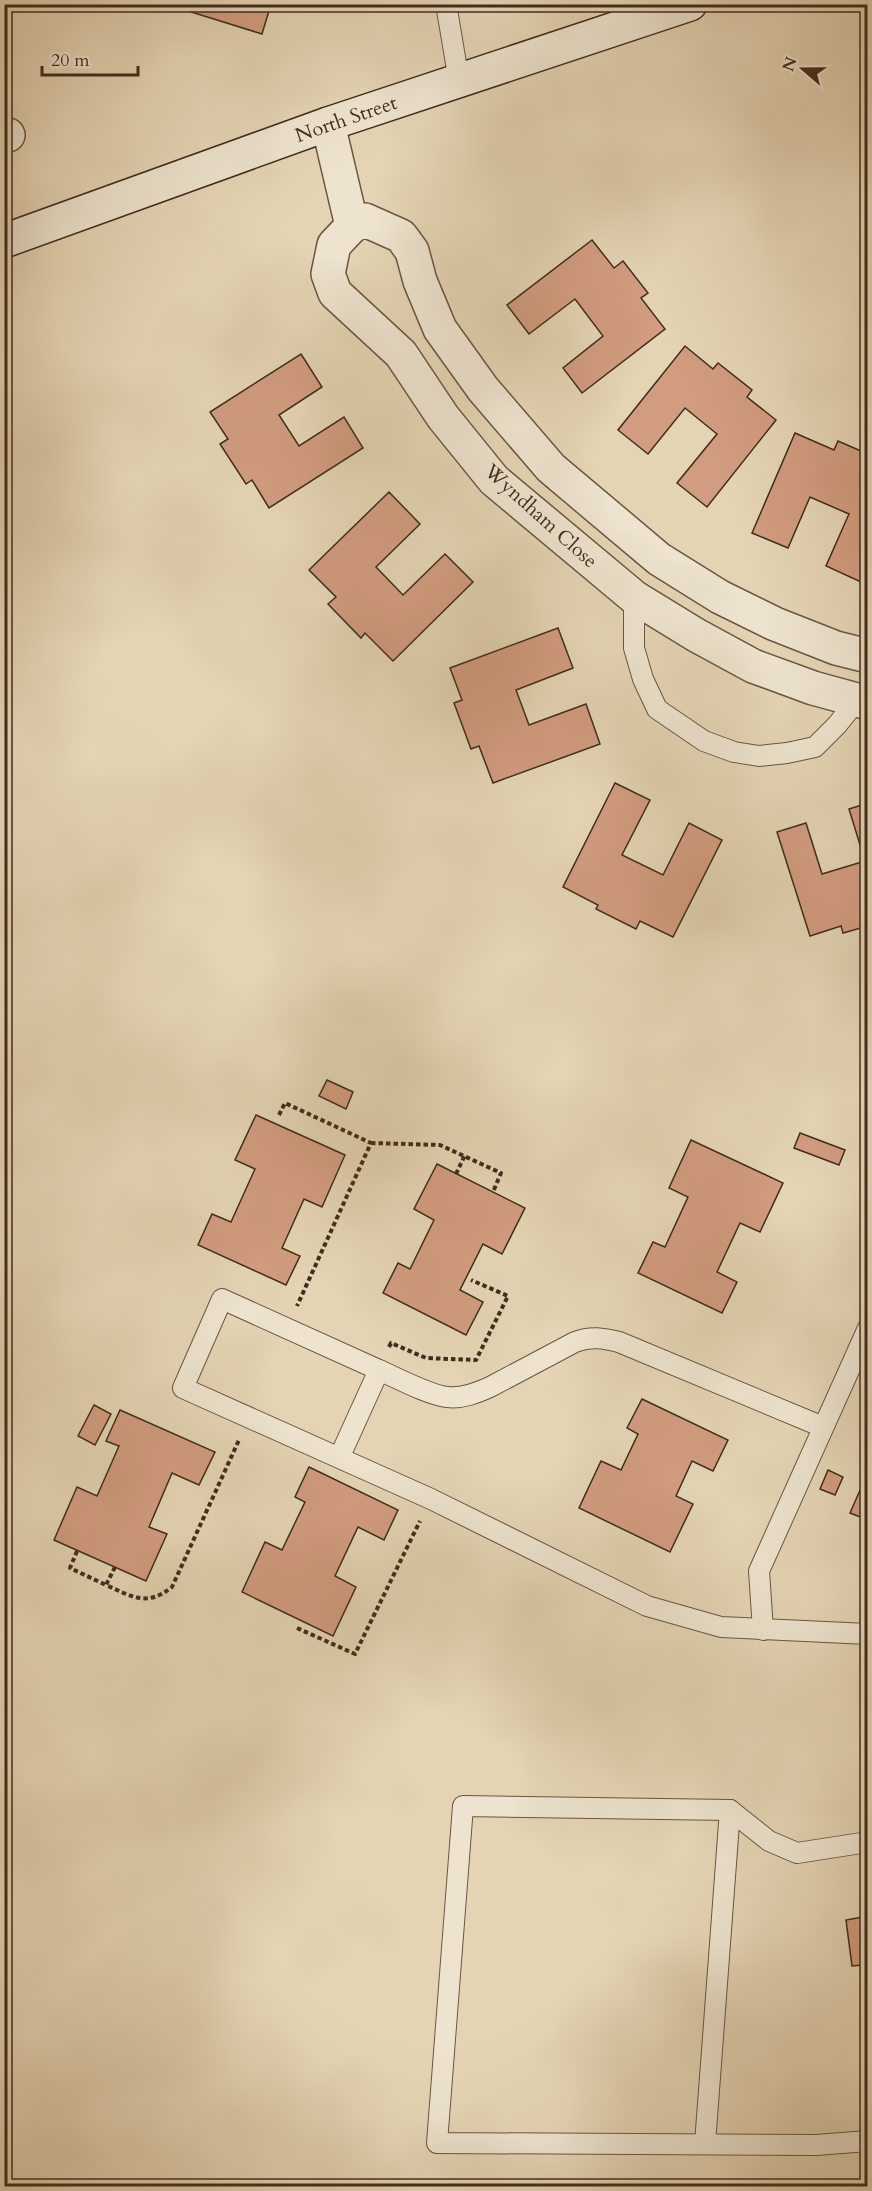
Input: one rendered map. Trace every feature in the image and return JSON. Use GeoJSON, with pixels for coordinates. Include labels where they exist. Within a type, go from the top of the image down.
{"type":"FeatureCollection","features":[{"type":"Feature","properties":{"kind":"street","name":"North Street"},"geometry":{"type":"LineString","coordinates":[[4,241],[328,124],[690,4]]}},
{"type":"Feature","properties":{"kind":"street"},"geometry":{"type":"LineString","coordinates":[[328,124],[352,226],[365,220],[401,236],[412,251],[420,281],[440,329],[483,389],[551,468],[659,559],[720,597],[775,624],[836,648],[867,657]]}},
{"type":"Feature","properties":{"kind":"street","name":"Wyndham Close"},"geometry":{"type":"LineString","coordinates":[[352,226],[334,245],[328,274],[335,293],[401,354],[443,417],[494,480],[634,597],[753,666],[813,688],[862,702]]}},
{"type":"Feature","properties":{"kind":"street"},"geometry":{"type":"LineString","coordinates":[[401,354],[440,329]]}},
{"type":"Feature","properties":{"kind":"street"},"geometry":{"type":"LineString","coordinates":[[634,597],[659,559]]}},
{"type":"Feature","properties":{"kind":"lane"},"geometry":{"type":"LineString","coordinates":[[446,4],[459,81]]}},
{"type":"Feature","properties":{"kind":"lane"},"geometry":{"type":"LineString","coordinates":[[634,597],[634,648],[643,679],[657,709],[704,741],[734,752],[759,756],[815,747],[862,702]]}},
{"type":"Feature","properties":{"kind":"lane"},"geometry":{"type":"LineString","coordinates":[[823,1427],[619,1342],[603,1338],[586,1338],[575,1342],[490,1387],[475,1393],[447,1397],[380,1370],[222,1299],[183,1388],[340,1456],[647,1606],[721,1627],[867,1634]]}},
{"type":"Feature","properties":{"kind":"lane"},"geometry":{"type":"LineString","coordinates":[[763,1630],[759,1571],[867,1328]]}},
{"type":"Feature","properties":{"kind":"lane"},"geometry":{"type":"LineString","coordinates":[[340,1456],[380,1370]]}},
{"type":"Feature","properties":{"kind":"lane"},"geometry":{"type":"LineString","coordinates":[[867,1842],[797,1853],[769,1841],[730,1810],[463,1806],[437,2143],[816,2145],[867,2141]]}},
{"type":"Feature","properties":{"kind":"lane"},"geometry":{"type":"LineString","coordinates":[[705,2144],[730,1810]]}},
{"type":"Feature","properties":{"kind":"path"},"geometry":{"type":"LineString","coordinates":[[279,1115],[285,1103],[371,1143],[440,1145],[501,1173],[493,1192]]}},
{"type":"Feature","properties":{"kind":"path"},"geometry":{"type":"LineString","coordinates":[[287,1329],[371,1143]]}},
{"type":"Feature","properties":{"kind":"path"},"geometry":{"type":"LineString","coordinates":[[456,1174],[465,1155]]}},
{"type":"Feature","properties":{"kind":"path"},"geometry":{"type":"LineString","coordinates":[[380,1370],[391,1343],[426,1358],[476,1360],[508,1296],[471,1280]]}},
{"type":"Feature","properties":{"kind":"path"},"geometry":{"type":"LineString","coordinates":[[77,1551],[70,1568],[137,1599],[162,1595],[172,1587],[249,1417]]}},
{"type":"Feature","properties":{"kind":"path"},"geometry":{"type":"LineString","coordinates":[[297,1628],[355,1654],[431,1499]]}},
{"type":"Feature","properties":{"kind":"path"},"geometry":{"type":"LineString","coordinates":[[106,1585],[115,1567]]}},
{"type":"Feature","properties":{"kind":"building"},"geometry":{"type":"Polygon","coordinates":[[[190,4],[271,4],[262,34],[188,11],[190,4]]]}},
{"type":"Feature","properties":{"kind":"building"},"geometry":{"type":"Polygon","coordinates":[[[592,240],[614,268],[623,261],[648,293],[641,298],[665,329],[582,393],[563,368],[603,336],[575,299],[529,334],[507,305],[592,240]]]}},
{"type":"Feature","properties":{"kind":"building"},"geometry":{"type":"Polygon","coordinates":[[[685,346],[713,369],[718,363],[752,390],[747,397],[776,420],[707,507],[677,483],[717,434],[685,408],[648,454],[618,430],[685,346]]]}},
{"type":"Feature","properties":{"kind":"building"},"geometry":{"type":"Polygon","coordinates":[[[301,354],[322,387],[279,415],[299,446],[344,417],[363,448],[269,508],[252,480],[246,484],[220,444],[228,439],[210,412],[301,354]]]}},
{"type":"Feature","properties":{"kind":"building"},"geometry":{"type":"Polygon","coordinates":[[[795,433],[834,450],[838,441],[868,454],[868,567],[861,582],[826,566],[849,514],[810,497],[788,548],[752,533],[795,433]]]}},
{"type":"Feature","properties":{"kind":"building"},"geometry":{"type":"Polygon","coordinates":[[[389,492],[420,524],[376,567],[403,595],[445,554],[473,582],[393,661],[365,633],[361,638],[328,604],[336,597],[309,570],[389,492]]]}},
{"type":"Feature","properties":{"kind":"building"},"geometry":{"type":"Polygon","coordinates":[[[558,628],[573,668],[516,690],[529,725],[586,704],[600,744],[493,783],[479,746],[471,749],[454,703],[462,700],[450,668],[558,628]]]}},
{"type":"Feature","properties":{"kind":"building"},"geometry":{"type":"Polygon","coordinates":[[[615,783],[650,800],[622,855],[663,875],[689,823],[722,840],[673,937],[640,921],[636,929],[596,909],[598,905],[563,887],[615,783]]]}},
{"type":"Feature","properties":{"kind":"building"},"geometry":{"type":"Polygon","coordinates":[[[868,803],[868,926],[843,933],[841,926],[810,936],[777,832],[806,823],[822,874],[865,861],[849,809],[868,803]]]}},
{"type":"Feature","properties":{"kind":"building"},"geometry":{"type":"Polygon","coordinates":[[[327,1080],[353,1092],[346,1109],[319,1096],[327,1080]]]}},
{"type":"Feature","properties":{"kind":"building"},"geometry":{"type":"Polygon","coordinates":[[[256,1115],[345,1155],[322,1207],[304,1199],[282,1248],[300,1256],[286,1285],[198,1245],[212,1214],[231,1222],[255,1169],[235,1160],[256,1115]]]}},
{"type":"Feature","properties":{"kind":"building"},"geometry":{"type":"Polygon","coordinates":[[[800,1133],[845,1150],[839,1165],[794,1148],[800,1133]]]}},
{"type":"Feature","properties":{"kind":"building"},"geometry":{"type":"Polygon","coordinates":[[[691,1140],[783,1183],[760,1232],[740,1223],[717,1272],[737,1282],[722,1313],[638,1273],[653,1242],[665,1247],[688,1197],[669,1188],[691,1140]]]}},
{"type":"Feature","properties":{"kind":"building"},"geometry":{"type":"Polygon","coordinates":[[[437,1164],[525,1208],[502,1254],[483,1244],[460,1290],[483,1302],[466,1335],[383,1293],[398,1263],[410,1269],[434,1220],[414,1209],[437,1164]]]}},
{"type":"Feature","properties":{"kind":"building"},"geometry":{"type":"Polygon","coordinates":[[[642,1399],[728,1440],[713,1471],[692,1461],[676,1496],[693,1504],[670,1552],[579,1508],[601,1461],[621,1470],[638,1434],[627,1428],[642,1399]]]}},
{"type":"Feature","properties":{"kind":"building"},"geometry":{"type":"Polygon","coordinates":[[[94,1405],[111,1414],[95,1445],[78,1436],[94,1405]]]}},
{"type":"Feature","properties":{"kind":"building"},"geometry":{"type":"Polygon","coordinates":[[[120,1410],[215,1452],[199,1485],[172,1473],[149,1527],[167,1534],[146,1581],[54,1540],[77,1487],[97,1496],[119,1446],[106,1441],[120,1410]]]}},
{"type":"Feature","properties":{"kind":"building"},"geometry":{"type":"Polygon","coordinates":[[[309,1467],[398,1510],[384,1540],[358,1527],[335,1576],[356,1587],[333,1636],[242,1592],[265,1542],[282,1550],[305,1502],[295,1497],[309,1467]]]}},
{"type":"Feature","properties":{"kind":"building"},"geometry":{"type":"Polygon","coordinates":[[[828,1470],[843,1477],[835,1495],[820,1489],[828,1470]]]}},
{"type":"Feature","properties":{"kind":"building"},"geometry":{"type":"Polygon","coordinates":[[[868,1472],[868,1520],[850,1513],[868,1472]]]}},
{"type":"Feature","properties":{"kind":"building"},"geometry":{"type":"Polygon","coordinates":[[[868,1916],[868,2003],[862,1965],[852,1966],[846,1920],[868,1916]]]}}]}
